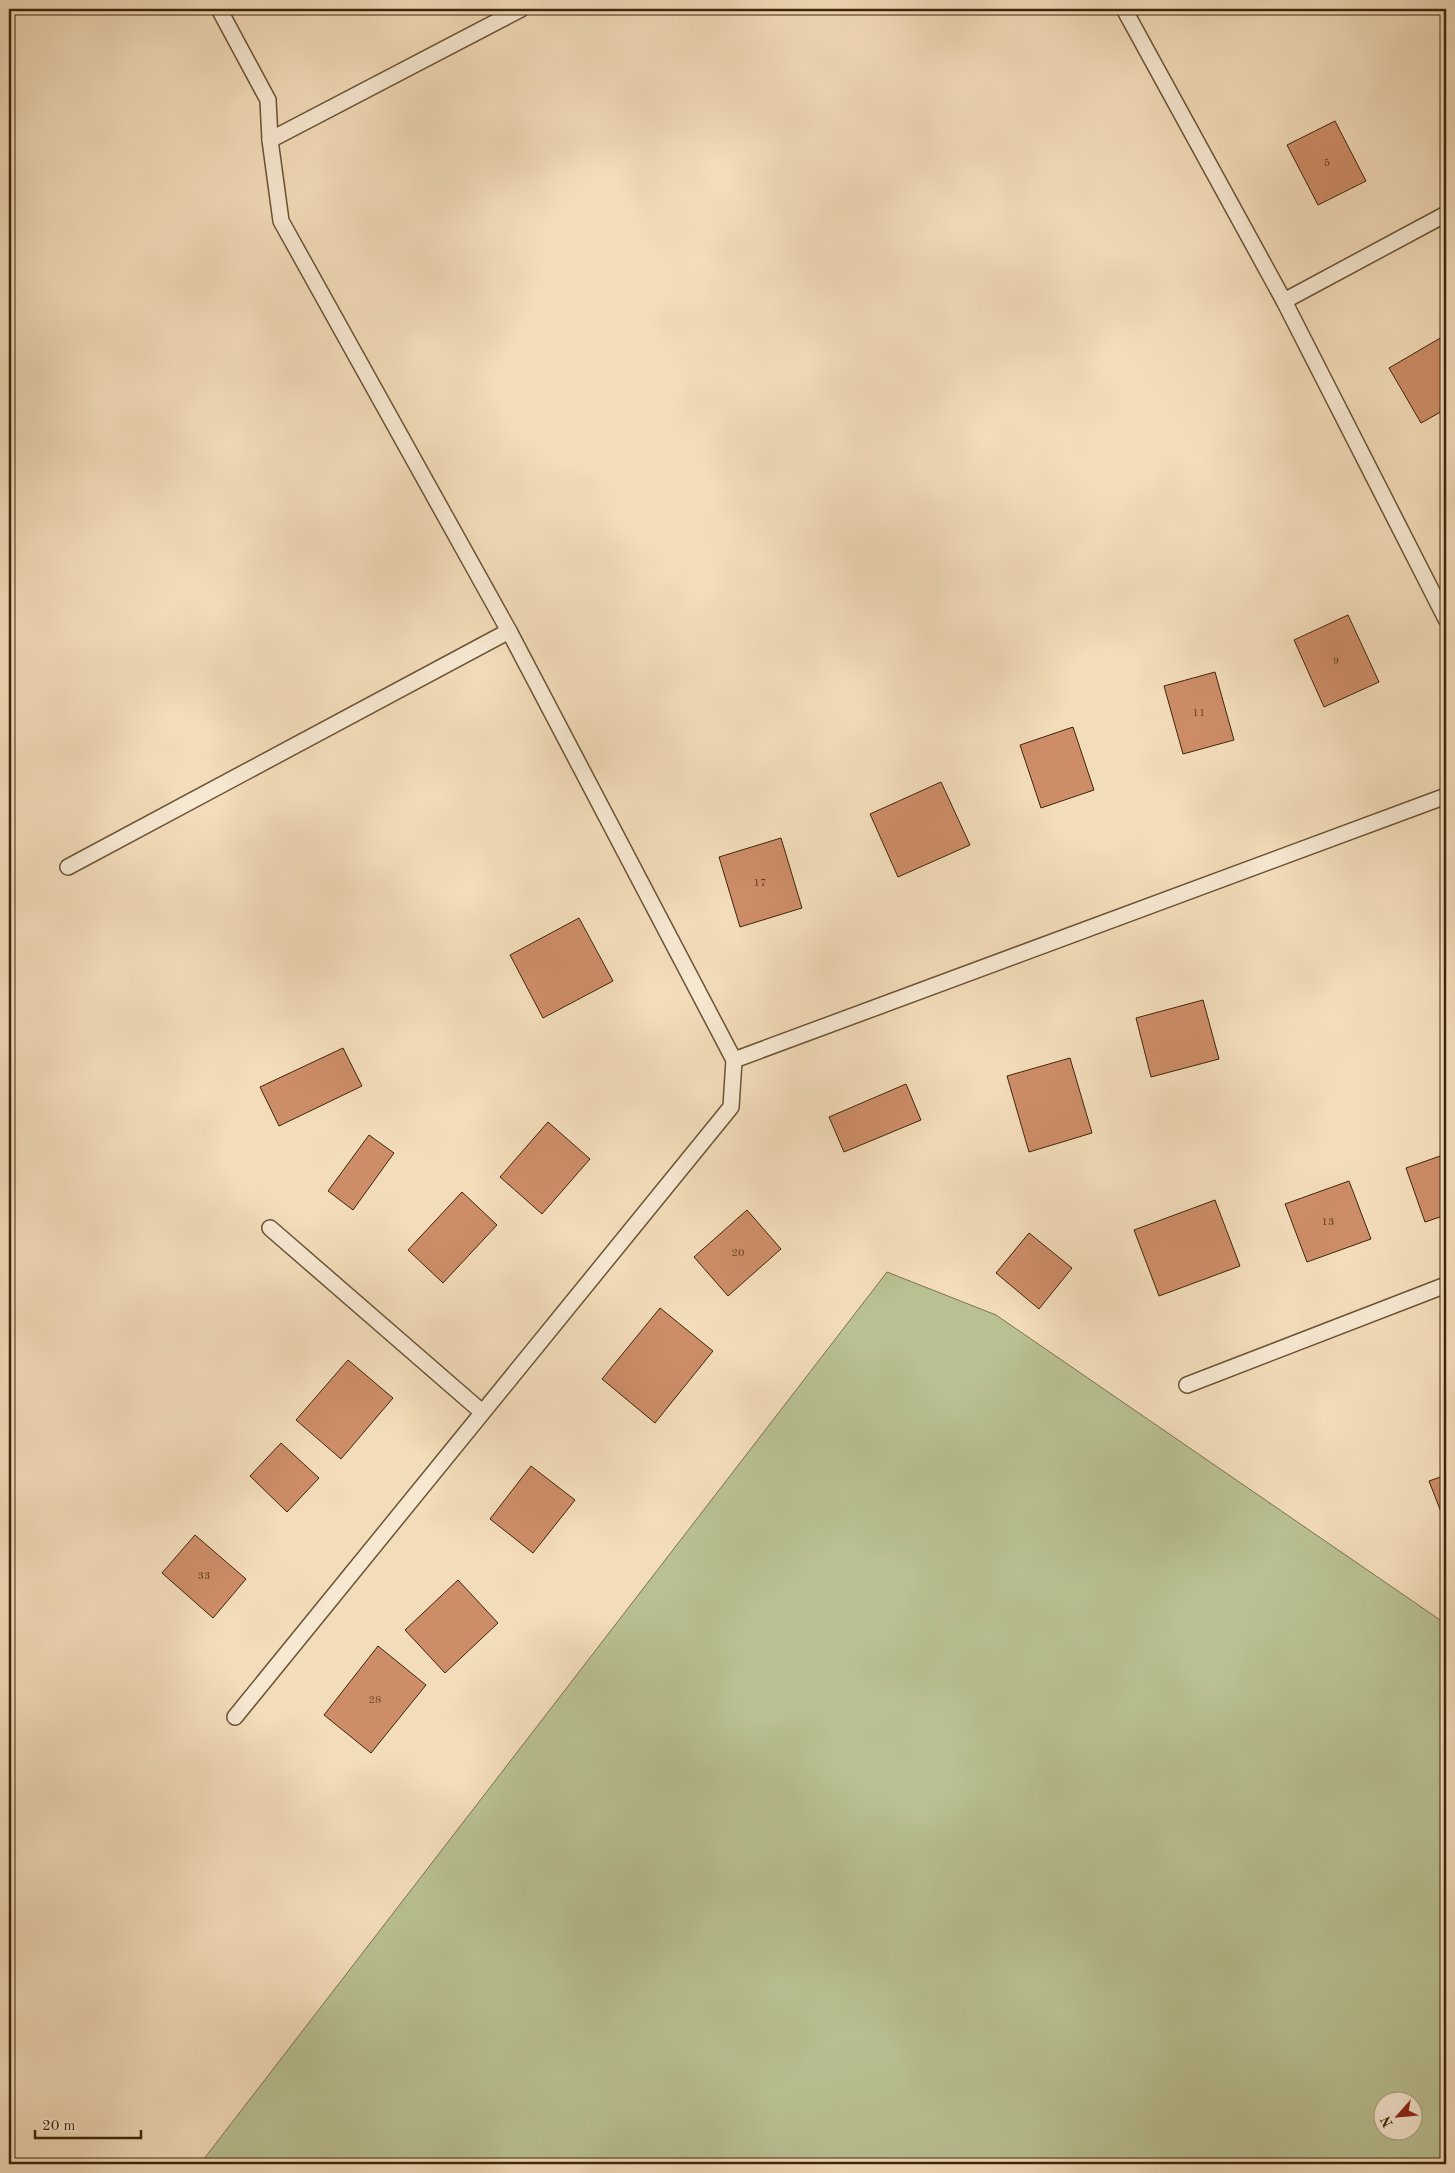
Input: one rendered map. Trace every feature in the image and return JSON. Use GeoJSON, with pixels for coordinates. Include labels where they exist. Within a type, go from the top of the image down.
{"type":"FeatureCollection","features":[{"type":"Feature","properties":{"kind":"lane"},"geometry":{"type":"LineString","coordinates":[[219,9],[268,100],[270,140],[281,221],[509,631],[734,1060],[731,1107],[235,1717]]}},
{"type":"Feature","properties":{"kind":"lane"},"geometry":{"type":"LineString","coordinates":[[270,140],[521,9]]}},
{"type":"Feature","properties":{"kind":"lane"},"geometry":{"type":"LineString","coordinates":[[1124,9],[1284,301],[1446,619]]}},
{"type":"Feature","properties":{"kind":"lane"},"geometry":{"type":"LineString","coordinates":[[1284,301],[1446,214]]}},
{"type":"Feature","properties":{"kind":"lane"},"geometry":{"type":"LineString","coordinates":[[68,867],[509,631]]}},
{"type":"Feature","properties":{"kind":"lane"},"geometry":{"type":"LineString","coordinates":[[734,1060],[1446,796]]}},
{"type":"Feature","properties":{"kind":"lane"},"geometry":{"type":"LineString","coordinates":[[270,1228],[482,1412]]}},
{"type":"Feature","properties":{"kind":"lane"},"geometry":{"type":"LineString","coordinates":[[1187,1385],[1446,1285]]}},
{"type":"Feature","properties":{"kind":"green space"},"geometry":{"type":"Polygon","coordinates":[[[887,1272],[996,1315],[1446,1624],[1446,2164],[200,2164],[887,1272]]]}},
{"type":"Feature","properties":{"kind":"building"},"geometry":{"type":"Polygon","coordinates":[[[1335,121],[1366,181],[1318,205],[1287,145],[1335,121]]]}},
{"type":"Feature","properties":{"kind":"building"},"geometry":{"type":"Polygon","coordinates":[[[1442,337],[1446,345],[1446,409],[1421,423],[1389,368],[1442,337]]]}},
{"type":"Feature","properties":{"kind":"building"},"geometry":{"type":"Polygon","coordinates":[[[1348,615],[1379,682],[1324,707],[1294,640],[1348,615]]]}},
{"type":"Feature","properties":{"kind":"building"},"geometry":{"type":"Polygon","coordinates":[[[1215,672],[1234,740],[1183,754],[1164,686],[1215,672]]]}},
{"type":"Feature","properties":{"kind":"building"},"geometry":{"type":"Polygon","coordinates":[[[1073,727],[1094,790],[1041,808],[1020,745],[1073,727]]]}},
{"type":"Feature","properties":{"kind":"building"},"geometry":{"type":"Polygon","coordinates":[[[941,782],[970,845],[898,877],[870,814],[941,782]]]}},
{"type":"Feature","properties":{"kind":"building"},"geometry":{"type":"Polygon","coordinates":[[[781,838],[802,908],[740,927],[719,857],[781,838]]]}},
{"type":"Feature","properties":{"kind":"building"},"geometry":{"type":"Polygon","coordinates":[[[579,918],[613,981],[543,1018],[510,955],[579,918]]]}},
{"type":"Feature","properties":{"kind":"building"},"geometry":{"type":"Polygon","coordinates":[[[1203,1000],[1219,1059],[1151,1077],[1136,1018],[1203,1000]]]}},
{"type":"Feature","properties":{"kind":"building"},"geometry":{"type":"Polygon","coordinates":[[[343,1048],[362,1086],[279,1126],[260,1087],[343,1048]]]}},
{"type":"Feature","properties":{"kind":"building"},"geometry":{"type":"Polygon","coordinates":[[[1070,1058],[1092,1133],[1029,1152],[1007,1076],[1070,1058]]]}},
{"type":"Feature","properties":{"kind":"building"},"geometry":{"type":"Polygon","coordinates":[[[906,1084],[921,1120],[844,1152],[829,1117],[906,1084]]]}},
{"type":"Feature","properties":{"kind":"building"},"geometry":{"type":"Polygon","coordinates":[[[548,1122],[590,1159],[542,1214],[500,1177],[548,1122]]]}},
{"type":"Feature","properties":{"kind":"building"},"geometry":{"type":"Polygon","coordinates":[[[369,1135],[394,1153],[353,1210],[328,1191],[369,1135]]]}},
{"type":"Feature","properties":{"kind":"building"},"geometry":{"type":"Polygon","coordinates":[[[1446,1154],[1446,1215],[1425,1222],[1406,1168],[1446,1154]]]}},
{"type":"Feature","properties":{"kind":"building"},"geometry":{"type":"Polygon","coordinates":[[[1349,1181],[1371,1239],[1307,1262],[1285,1204],[1349,1181]]]}},
{"type":"Feature","properties":{"kind":"building"},"geometry":{"type":"Polygon","coordinates":[[[462,1192],[497,1225],[443,1283],[408,1250],[462,1192]]]}},
{"type":"Feature","properties":{"kind":"building"},"geometry":{"type":"Polygon","coordinates":[[[1215,1200],[1240,1266],[1159,1296],[1134,1230],[1215,1200]]]}},
{"type":"Feature","properties":{"kind":"building"},"geometry":{"type":"Polygon","coordinates":[[[747,1210],[781,1249],[728,1296],[694,1257],[747,1210]]]}},
{"type":"Feature","properties":{"kind":"building"},"geometry":{"type":"Polygon","coordinates":[[[1029,1233],[1072,1268],[1039,1309],[996,1273],[1029,1233]]]}},
{"type":"Feature","properties":{"kind":"building"},"geometry":{"type":"Polygon","coordinates":[[[660,1308],[713,1351],[655,1423],[602,1379],[660,1308]]]}},
{"type":"Feature","properties":{"kind":"building"},"geometry":{"type":"Polygon","coordinates":[[[348,1360],[393,1398],[341,1459],[296,1420],[348,1360]]]}},
{"type":"Feature","properties":{"kind":"building"},"geometry":{"type":"Polygon","coordinates":[[[281,1443],[319,1478],[287,1512],[250,1476],[281,1443]]]}},
{"type":"Feature","properties":{"kind":"building"},"geometry":{"type":"Polygon","coordinates":[[[531,1466],[575,1500],[533,1553],[490,1519],[531,1466]]]}},
{"type":"Feature","properties":{"kind":"building"},"geometry":{"type":"Polygon","coordinates":[[[1446,1475],[1446,1525],[1429,1481],[1446,1475]]]}},
{"type":"Feature","properties":{"kind":"building"},"geometry":{"type":"Polygon","coordinates":[[[195,1535],[246,1579],[213,1618],[162,1573],[195,1535]]]}},
{"type":"Feature","properties":{"kind":"building"},"geometry":{"type":"Polygon","coordinates":[[[458,1580],[498,1623],[445,1673],[405,1630],[458,1580]]]}},
{"type":"Feature","properties":{"kind":"building"},"geometry":{"type":"Polygon","coordinates":[[[378,1646],[426,1685],[371,1753],[324,1715],[378,1646]]]}}]}
